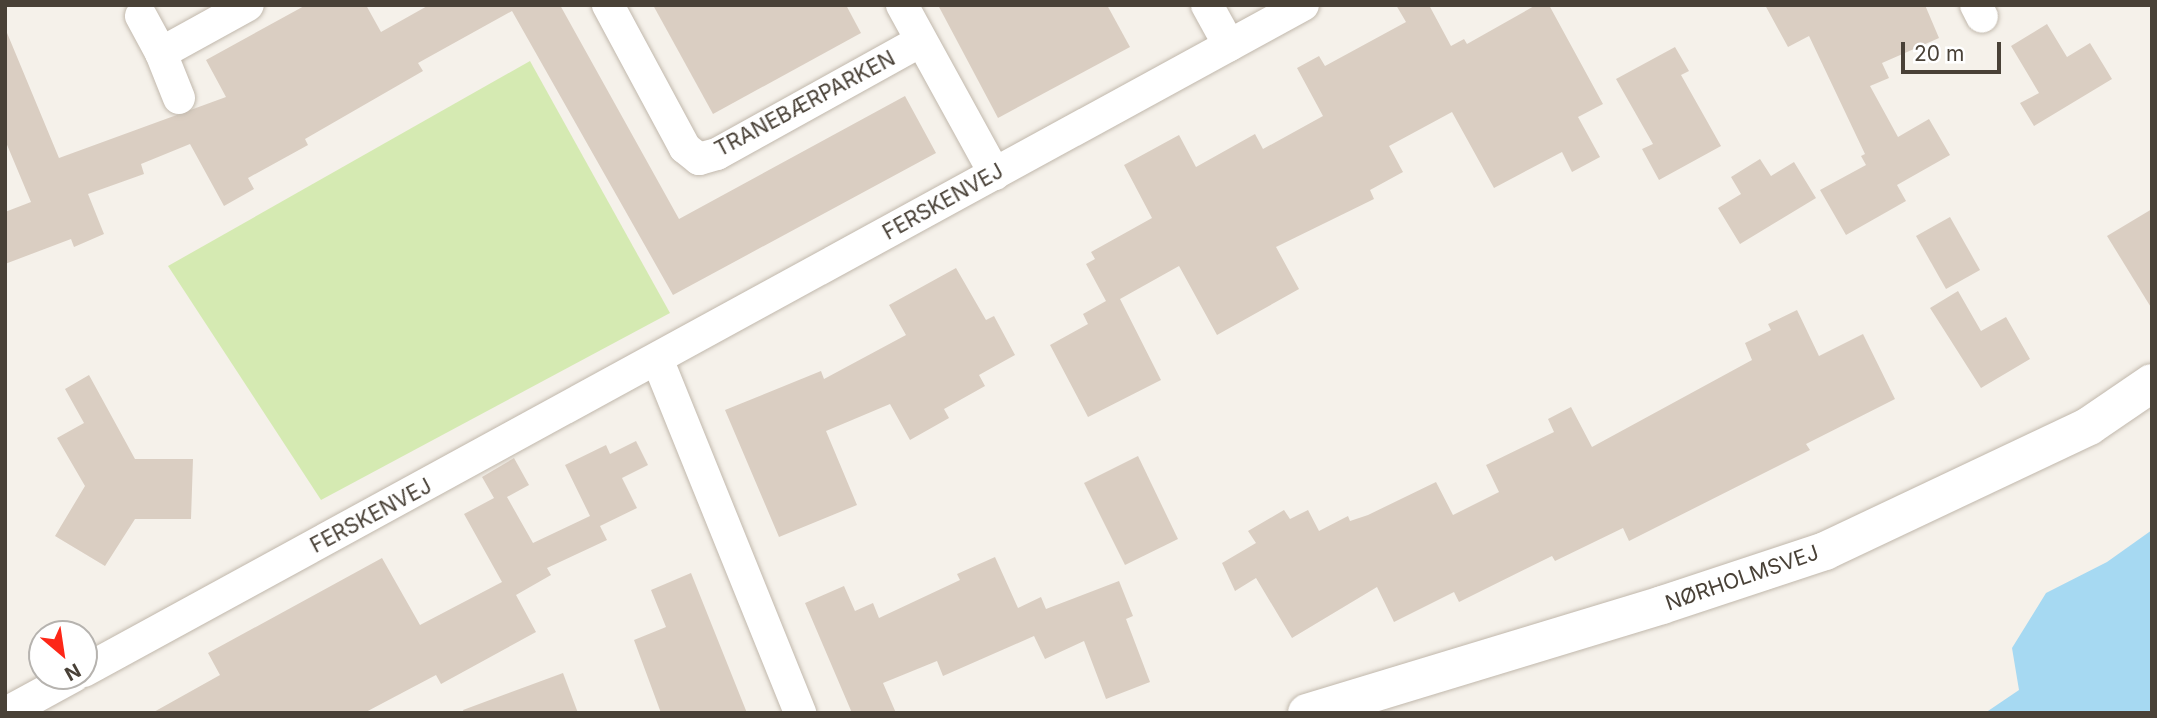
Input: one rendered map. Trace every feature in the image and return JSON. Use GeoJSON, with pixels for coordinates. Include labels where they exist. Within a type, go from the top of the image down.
{"type":"FeatureCollection","features":[{"type":"Feature","properties":{"kind":"street"},"geometry":{"type":"LineString","coordinates":[[161,52],[248,5]]}},
{"type":"Feature","properties":{"kind":"street","name":"TRANEBÆRPARKEN"},"geometry":{"type":"LineString","coordinates":[[608,5],[685,149],[699,159],[717,155],[921,41]]}},
{"type":"Feature","properties":{"kind":"street"},"geometry":{"type":"LineString","coordinates":[[902,5],[995,174]]}},
{"type":"Feature","properties":{"kind":"street"},"geometry":{"type":"LineString","coordinates":[[1208,5],[1230,45]]}},
{"type":"Feature","properties":{"kind":"street","name":"FERSKENVEJ"},"geometry":{"type":"LineString","coordinates":[[98,663],[658,361],[1303,5]]}},
{"type":"Feature","properties":{"kind":"street"},"geometry":{"type":"LineString","coordinates":[[141,16],[161,52],[179,98]]}},
{"type":"Feature","properties":{"kind":"street"},"geometry":{"type":"LineString","coordinates":[[658,361],[800,713]]}},
{"type":"Feature","properties":{"kind":"street","name":"NØRHOLMSVEJ"},"geometry":{"type":"LineString","coordinates":[[1307,713],[1662,606],[1825,551],[2089,426],[2152,383]]}},
{"type":"Feature","properties":{"kind":"street"},"geometry":{"type":"LineString","coordinates":[[6,713],[48,690]]}},
{"type":"Feature","properties":{"kind":"green space"},"geometry":{"type":"Polygon","coordinates":[[[530,61],[670,313],[321,500],[168,266],[530,61]]]}},
{"type":"Feature","properties":{"kind":"water"},"geometry":{"type":"Polygon","coordinates":[[[2152,530],[2152,713],[1985,713],[2019,690],[2012,648],[2046,593],[2107,562],[2152,530]]]}},
{"type":"Feature","properties":{"kind":"building"},"geometry":{"type":"Polygon","coordinates":[[[306,5],[366,5],[381,32],[429,5],[560,5],[679,219],[905,96],[936,153],[673,295],[512,11],[418,63],[423,71],[305,139],[308,145],[248,178],[254,189],[224,206],[190,144],[141,164],[144,174],[88,194],[104,234],[74,247],[71,239],[5,264],[5,212],[31,202],[5,140],[5,28],[59,158],[226,97],[206,60],[306,5]]]}},
{"type":"Feature","properties":{"kind":"building"},"geometry":{"type":"Polygon","coordinates":[[[653,5],[846,5],[861,33],[713,114],[653,5]]]}},
{"type":"Feature","properties":{"kind":"building"},"geometry":{"type":"Polygon","coordinates":[[[938,5],[1107,5],[1130,47],[998,118],[938,5]]]}},
{"type":"Feature","properties":{"kind":"building"},"geometry":{"type":"Polygon","coordinates":[[[1396,5],[1429,5],[1451,46],[1464,39],[1467,44],[1536,5],[1549,5],[1603,104],[1578,117],[1600,157],[1572,172],[1562,152],[1494,188],[1452,112],[1389,146],[1403,172],[1370,190],[1374,199],[1276,247],[1299,289],[1217,335],[1179,266],[1120,299],[1161,380],[1088,417],[1050,345],[1088,324],[1083,314],[1106,301],[1086,264],[1095,259],[1091,252],[1152,218],[1124,165],[1179,135],[1196,167],[1255,134],[1263,149],[1323,116],[1297,68],[1319,56],[1325,66],[1406,22],[1396,5]]]}},
{"type":"Feature","properties":{"kind":"building"},"geometry":{"type":"Polygon","coordinates":[[[1765,5],[1925,5],[1939,38],[1882,63],[1889,78],[1870,86],[1898,137],[1929,119],[1950,155],[1897,185],[1906,201],[1846,235],[1820,190],[1866,165],[1861,156],[1865,154],[1809,36],[1788,47],[1765,5]]]}},
{"type":"Feature","properties":{"kind":"building"},"geometry":{"type":"Polygon","coordinates":[[[2047,24],[2067,57],[2090,43],[2112,79],[2034,126],[2020,103],[2039,93],[2011,46],[2047,24]]]}},
{"type":"Feature","properties":{"kind":"building"},"geometry":{"type":"Polygon","coordinates":[[[1675,47],[1689,71],[1681,75],[1721,146],[1659,180],[1642,149],[1653,144],[1616,79],[1675,47]]]}},
{"type":"Feature","properties":{"kind":"building"},"geometry":{"type":"Polygon","coordinates":[[[1760,159],[1771,176],[1794,162],[1816,198],[1740,244],[1718,208],[1741,194],[1731,177],[1760,159]]]}},
{"type":"Feature","properties":{"kind":"building"},"geometry":{"type":"Polygon","coordinates":[[[2152,209],[2152,309],[2107,236],[2152,209]]]}},
{"type":"Feature","properties":{"kind":"building"},"geometry":{"type":"Polygon","coordinates":[[[1950,217],[1980,270],[1946,289],[1916,236],[1950,217]]]}},
{"type":"Feature","properties":{"kind":"building"},"geometry":{"type":"Polygon","coordinates":[[[956,268],[986,320],[994,316],[1015,355],[979,375],[985,386],[944,409],[949,418],[910,440],[890,404],[826,431],[857,505],[779,537],[725,410],[821,371],[824,379],[906,335],[889,305],[956,268]]]}},
{"type":"Feature","properties":{"kind":"building"},"geometry":{"type":"Polygon","coordinates":[[[1958,291],[1981,331],[2006,317],[2030,359],[1981,388],[1930,308],[1958,291]]]}},
{"type":"Feature","properties":{"kind":"building"},"geometry":{"type":"Polygon","coordinates":[[[1797,310],[1819,356],[1863,334],[1895,399],[1806,444],[1810,450],[1629,541],[1623,528],[1555,561],[1552,556],[1459,602],[1454,592],[1394,622],[1377,587],[1292,638],[1256,578],[1235,591],[1222,563],[1256,543],[1248,531],[1284,510],[1290,519],[1308,510],[1319,531],[1348,516],[1350,521],[1368,515],[1436,482],[1453,515],[1499,492],[1486,465],[1554,432],[1548,419],[1571,407],[1592,447],[1752,360],[1745,343],[1771,330],[1768,324],[1797,310]]]}},
{"type":"Feature","properties":{"kind":"building"},"geometry":{"type":"Polygon","coordinates":[[[89,375],[135,459],[193,459],[191,519],[135,519],[105,566],[55,536],[85,486],[57,438],[84,423],[65,389],[89,375]]]}},
{"type":"Feature","properties":{"kind":"building"},"geometry":{"type":"Polygon","coordinates":[[[636,441],[648,465],[622,478],[637,508],[600,526],[607,540],[547,568],[551,575],[516,595],[536,632],[441,684],[436,675],[364,713],[152,713],[220,675],[208,653],[382,558],[420,625],[502,582],[464,514],[494,498],[482,477],[514,458],[529,485],[507,497],[533,543],[590,516],[565,465],[606,445],[610,454],[636,441]]]}},
{"type":"Feature","properties":{"kind":"building"},"geometry":{"type":"Polygon","coordinates":[[[1138,456],[1178,539],[1125,565],[1084,483],[1138,456]]]}},
{"type":"Feature","properties":{"kind":"building"},"geometry":{"type":"Polygon","coordinates":[[[995,557],[1018,608],[1041,597],[1046,609],[1119,581],[1133,616],[1126,619],[1150,682],[1106,699],[1084,641],[1045,659],[1034,636],[943,676],[937,661],[883,683],[896,713],[852,713],[805,603],[844,586],[855,611],[873,603],[879,618],[960,580],[957,574],[995,557]]]}},
{"type":"Feature","properties":{"kind":"building"},"geometry":{"type":"Polygon","coordinates":[[[691,573],[747,713],[661,713],[634,640],[666,627],[651,590],[691,573]]]}},
{"type":"Feature","properties":{"kind":"building"},"geometry":{"type":"Polygon","coordinates":[[[563,673],[578,713],[464,713],[463,710],[563,673]]]}}]}
